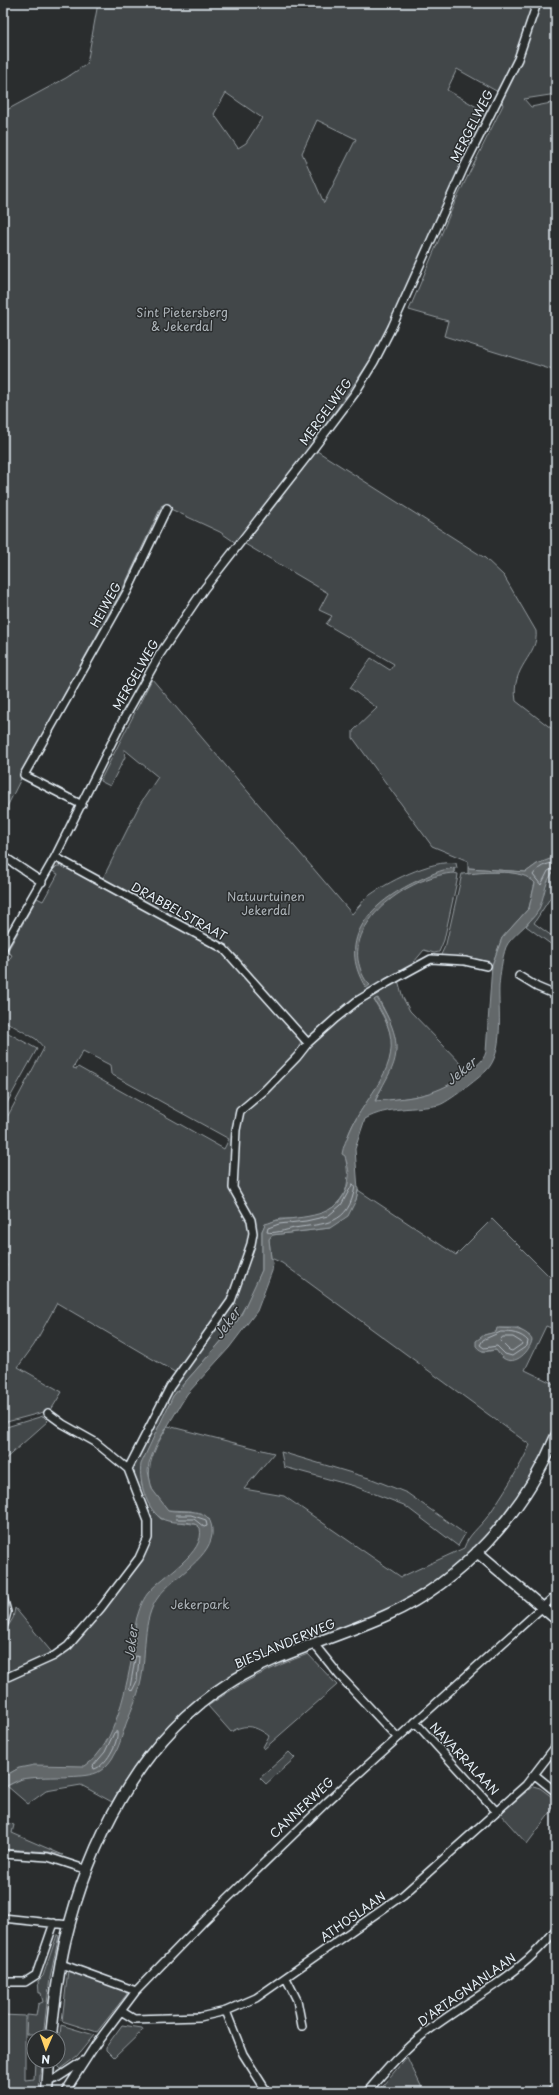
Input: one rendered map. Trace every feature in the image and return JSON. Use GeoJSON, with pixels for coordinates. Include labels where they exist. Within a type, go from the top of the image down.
{"type":"FeatureCollection","features":[{"type":"Feature","properties":{"kind":"main road","name":"BIESLANDERWEG"},"geometry":{"type":"LineString","coordinates":[[52,2029],[61,1964],[70,1925],[88,1870],[103,1834],[132,1781],[148,1757],[173,1729],[200,1704],[224,1686],[259,1666],[402,1607],[444,1581],[477,1552],[518,1504],[536,1475],[556,1436]]}},
{"type":"Feature","properties":{"kind":"main road"},"geometry":{"type":"LineString","coordinates":[[477,1552],[556,1619]]}},
{"type":"Feature","properties":{"kind":"main road"},"geometry":{"type":"LineString","coordinates":[[47,2087],[48,2069]]}},
{"type":"Feature","properties":{"kind":"street","name":"MERGELWEG"},"geometry":{"type":"LineString","coordinates":[[3,948],[55,858],[147,675],[204,588],[246,536],[351,399],[374,362],[392,327],[465,165],[518,59],[537,3]]}},
{"type":"Feature","properties":{"kind":"street","name":"HEIWEG"},"geometry":{"type":"LineString","coordinates":[[82,805],[24,775],[57,707],[128,590],[167,508]]}},
{"type":"Feature","properties":{"kind":"street"},"geometry":{"type":"LineString","coordinates":[[3,856],[42,882]]}},
{"type":"Feature","properties":{"kind":"street","name":"DRABBELSTRAAT"},"geometry":{"type":"LineString","coordinates":[[55,858],[224,949],[308,1043]]}},
{"type":"Feature","properties":{"kind":"street"},"geometry":{"type":"LineString","coordinates":[[128,1470],[170,1387],[231,1301],[251,1244],[253,1233],[251,1220],[233,1188],[236,1130],[239,1113],[270,1084],[308,1043],[357,1001],[428,960],[451,960],[487,966]]}},
{"type":"Feature","properties":{"kind":"street"},"geometry":{"type":"LineString","coordinates":[[519,976],[537,987],[556,995]]}},
{"type":"Feature","properties":{"kind":"street"},"geometry":{"type":"LineString","coordinates":[[3,1679],[54,1656],[68,1646],[101,1608],[139,1558],[148,1538],[148,1521],[128,1470],[95,1442],[62,1424],[48,1413]]}},
{"type":"Feature","properties":{"kind":"street","name":"CANNERWEG"},"geometry":{"type":"LineString","coordinates":[[65,2092],[136,1991],[202,1923],[267,1859],[397,1737],[556,1595]]}},
{"type":"Feature","properties":{"kind":"street"},"geometry":{"type":"LineString","coordinates":[[3,1597],[7,1612],[3,1627]]}},
{"type":"Feature","properties":{"kind":"street"},"geometry":{"type":"LineString","coordinates":[[314,1644],[335,1671],[397,1737]]}},
{"type":"Feature","properties":{"kind":"street","name":"NAVARRALAAN"},"geometry":{"type":"LineString","coordinates":[[415,1722],[496,1811]]}},
{"type":"Feature","properties":{"kind":"street","name":"ATHOSLAAN"},"geometry":{"type":"LineString","coordinates":[[121,2011],[131,2018],[147,2019],[200,2017],[226,2012],[254,1999],[403,1895],[535,1775],[556,1746]]}},
{"type":"Feature","properties":{"kind":"street"},"geometry":{"type":"LineString","coordinates":[[535,1775],[556,1792]]}},
{"type":"Feature","properties":{"kind":"street"},"geometry":{"type":"LineString","coordinates":[[3,1854],[48,1857],[88,1870]]}},
{"type":"Feature","properties":{"kind":"street"},"geometry":{"type":"LineString","coordinates":[[3,1918],[54,1922],[70,1925]]}},
{"type":"Feature","properties":{"kind":"street"},"geometry":{"type":"LineString","coordinates":[[3,1982],[25,1982],[36,1975],[54,1922]]}},
{"type":"Feature","properties":{"kind":"street","name":"D'ARTAGNANLAAN"},"geometry":{"type":"LineString","coordinates":[[367,2092],[405,2049],[440,2021],[515,1971],[534,1954],[556,1929]]}},
{"type":"Feature","properties":{"kind":"street"},"geometry":{"type":"LineString","coordinates":[[61,1964],[136,1991]]}},
{"type":"Feature","properties":{"kind":"street"},"geometry":{"type":"LineString","coordinates":[[286,1978],[297,2000],[302,2026]]}},
{"type":"Feature","properties":{"kind":"street"},"geometry":{"type":"LineString","coordinates":[[226,2012],[245,2058],[267,2092]]}},
{"type":"Feature","properties":{"kind":"street","name":"CANNERWEG"},"geometry":{"type":"LineString","coordinates":[[47,2087],[57,2078],[87,2059]]}},
{"type":"Feature","properties":{"kind":"green space","name":"Sint Pietersberg & Jekerdal"},"geometry":{"type":"Polygon","coordinates":[[[98,3],[556,3],[556,92],[550,95],[524,99],[531,107],[556,102],[556,371],[444,336],[448,321],[409,310],[455,202],[503,105],[502,102],[501,104],[495,100],[498,92],[457,69],[447,90],[489,114],[376,351],[325,425],[236,543],[220,532],[162,505],[124,586],[49,722],[3,815],[3,112],[66,78],[87,64],[98,3]],[[226,93],[214,114],[238,148],[246,143],[262,118],[226,93]],[[317,120],[302,153],[324,203],[356,139],[317,120]]]}},
{"type":"Feature","properties":{"kind":"green space"},"geometry":{"type":"Polygon","coordinates":[[[317,451],[485,558],[504,576],[536,631],[536,640],[533,648],[520,670],[517,679],[515,689],[516,701],[556,732],[556,859],[537,864],[526,872],[468,868],[468,861],[432,846],[353,738],[353,731],[377,708],[350,688],[371,658],[390,670],[394,664],[326,624],[332,616],[319,610],[328,593],[245,544],[317,451]]]}},
{"type":"Feature","properties":{"kind":"green space","name":"Natuurtuinen Jekerdal"},"geometry":{"type":"Polygon","coordinates":[[[152,679],[352,914],[366,898],[396,879],[422,868],[446,863],[456,863],[457,868],[454,868],[454,873],[458,874],[457,881],[444,940],[439,952],[434,953],[424,950],[409,968],[313,1035],[308,1036],[281,1008],[237,956],[224,945],[102,880],[140,804],[158,777],[124,749],[125,757],[110,786],[100,781],[152,679]]]}},
{"type":"Feature","properties":{"kind":"green space"},"geometry":{"type":"Polygon","coordinates":[[[57,866],[64,866],[222,951],[301,1039],[300,1045],[291,1060],[259,1093],[243,1106],[235,1117],[231,1185],[247,1217],[251,1233],[231,1298],[178,1374],[57,1303],[34,1345],[18,1367],[62,1392],[51,1410],[3,1423],[3,1271],[7,1265],[3,1262],[3,1125],[44,1048],[36,1039],[3,1020],[3,970],[12,955],[7,952],[37,898],[43,901],[58,874],[52,871],[57,866]],[[83,1051],[73,1068],[77,1069],[78,1067],[224,1149],[229,1139],[111,1074],[110,1065],[83,1051]]]}},
{"type":"Feature","properties":{"kind":"green space"},"geometry":{"type":"Polygon","coordinates":[[[556,870],[556,889],[534,923],[556,939],[556,948],[526,926],[534,913],[547,881],[556,870]]]}},
{"type":"Feature","properties":{"kind":"green space"},"geometry":{"type":"Polygon","coordinates":[[[483,872],[517,874],[530,879],[535,883],[529,908],[502,938],[492,965],[440,957],[446,944],[462,874],[483,872]]]}},
{"type":"Feature","properties":{"kind":"green space","name":"Jekerpark"},"geometry":{"type":"Polygon","coordinates":[[[398,980],[403,998],[410,1011],[469,1072],[447,1087],[436,1091],[413,1097],[375,1102],[393,1061],[395,1040],[387,1015],[378,998],[374,1000],[390,1031],[392,1045],[391,1053],[384,1075],[358,1115],[348,1136],[346,1156],[348,1174],[345,1191],[341,1199],[332,1208],[321,1214],[301,1218],[280,1219],[265,1225],[262,1231],[262,1270],[251,1296],[232,1329],[173,1396],[141,1483],[148,1502],[161,1519],[211,1527],[209,1518],[191,1511],[168,1510],[158,1500],[152,1490],[150,1469],[152,1458],[168,1426],[274,1453],[244,1489],[284,1496],[401,1577],[464,1548],[471,1535],[494,1508],[516,1472],[530,1445],[282,1263],[271,1258],[269,1239],[272,1235],[330,1228],[356,1200],[358,1190],[456,1255],[492,1219],[556,1283],[556,1330],[546,1326],[525,1370],[556,1385],[556,1423],[525,1488],[490,1534],[453,1569],[415,1596],[198,1700],[160,1734],[140,1759],[112,1802],[81,1785],[46,1791],[28,1804],[7,1786],[21,1779],[19,1768],[3,1777],[3,1635],[13,1618],[15,1608],[54,1655],[70,1641],[92,1616],[119,1582],[142,1547],[149,1532],[151,1521],[150,1514],[134,1481],[132,1467],[168,1394],[229,1310],[238,1291],[247,1265],[255,1228],[236,1191],[240,1122],[243,1112],[314,1041],[348,1011],[398,980]],[[499,1328],[496,1332],[484,1335],[483,1352],[496,1350],[503,1358],[530,1336],[517,1328],[499,1328]]]}},
{"type":"Feature","properties":{"kind":"green space"},"geometry":{"type":"Polygon","coordinates":[[[3,1030],[37,1049],[3,1110],[3,1030]]]}},
{"type":"Feature","properties":{"kind":"green space"},"geometry":{"type":"Polygon","coordinates":[[[43,1416],[48,1421],[3,1461],[3,1428],[43,1416]]]}},
{"type":"Feature","properties":{"kind":"green space"},"geometry":{"type":"Polygon","coordinates":[[[281,1452],[372,1479],[407,1493],[465,1534],[458,1546],[404,1505],[354,1486],[284,1467],[281,1452]]]}},
{"type":"Feature","properties":{"kind":"green space"},"geometry":{"type":"Polygon","coordinates":[[[308,1654],[337,1685],[264,1749],[263,1747],[269,1736],[260,1730],[250,1727],[241,1727],[231,1732],[208,1706],[256,1676],[308,1654]]]}},
{"type":"Feature","properties":{"kind":"green space"},"geometry":{"type":"Polygon","coordinates":[[[289,1752],[295,1758],[266,1784],[260,1778],[289,1752]]]}},
{"type":"Feature","properties":{"kind":"green space"},"geometry":{"type":"Polygon","coordinates":[[[533,1786],[540,1788],[556,1800],[556,1805],[527,1844],[500,1814],[533,1786]]]}},
{"type":"Feature","properties":{"kind":"green space"},"geometry":{"type":"Polygon","coordinates":[[[3,1822],[14,1825],[12,1833],[63,1855],[49,1852],[3,1849],[3,1822]]]}},
{"type":"Feature","properties":{"kind":"green space"},"geometry":{"type":"Polygon","coordinates":[[[57,1935],[59,1935],[50,1978],[44,2029],[26,2029],[27,2015],[36,2016],[38,2004],[43,2002],[41,1993],[39,1993],[38,1981],[43,1976],[57,1935]]]}},
{"type":"Feature","properties":{"kind":"green space"},"geometry":{"type":"Polygon","coordinates":[[[68,1970],[125,1990],[127,1994],[97,2032],[62,2021],[68,1970]]]}},
{"type":"Feature","properties":{"kind":"green space"},"geometry":{"type":"Polygon","coordinates":[[[3,2015],[25,2016],[25,2080],[34,2079],[35,2069],[40,2069],[39,2092],[3,2092],[3,2015]]]}},
{"type":"Feature","properties":{"kind":"green space"},"geometry":{"type":"Polygon","coordinates":[[[61,2025],[94,2035],[77,2056],[66,2064],[66,2029],[61,2029],[61,2025]]]}},
{"type":"Feature","properties":{"kind":"green space"},"geometry":{"type":"Polygon","coordinates":[[[122,2025],[142,2028],[143,2030],[114,2058],[106,2050],[106,2047],[122,2025]]]}},
{"type":"Feature","properties":{"kind":"green space"},"geometry":{"type":"Polygon","coordinates":[[[407,2057],[424,2092],[377,2092],[407,2057]]]}},
{"type":"Feature","properties":{"kind":"water"},"geometry":{"type":"Polygon","coordinates":[[[550,859],[556,859],[556,870],[549,878],[538,911],[506,947],[501,966],[499,986],[498,1042],[492,1063],[477,1079],[456,1095],[439,1105],[392,1110],[365,1119],[355,1149],[358,1190],[356,1200],[348,1216],[330,1228],[272,1235],[269,1239],[273,1263],[272,1271],[257,1311],[229,1348],[187,1394],[156,1445],[149,1463],[148,1471],[152,1489],[168,1510],[195,1512],[207,1516],[212,1529],[211,1539],[201,1557],[166,1588],[153,1605],[147,1626],[140,1687],[119,1746],[113,1757],[104,1768],[94,1774],[22,1779],[3,1788],[3,1777],[19,1768],[34,1765],[85,1766],[96,1756],[113,1728],[119,1712],[128,1677],[134,1647],[136,1622],[142,1602],[155,1585],[190,1555],[197,1546],[200,1537],[200,1528],[197,1525],[168,1521],[155,1513],[146,1498],[143,1489],[140,1471],[141,1464],[173,1396],[232,1329],[241,1315],[262,1270],[262,1231],[265,1224],[276,1220],[314,1215],[324,1212],[341,1200],[346,1190],[349,1177],[345,1156],[342,1154],[344,1145],[357,1118],[387,1067],[390,1054],[391,1039],[387,1024],[374,1000],[377,998],[390,1023],[396,1040],[395,1058],[392,1068],[375,1101],[413,1097],[435,1091],[457,1080],[476,1066],[486,1052],[492,965],[502,938],[529,908],[535,883],[529,878],[513,873],[494,872],[468,874],[468,868],[526,872],[537,864],[550,859]]]}},
{"type":"Feature","properties":{"kind":"water"},"geometry":{"type":"Polygon","coordinates":[[[454,868],[454,873],[438,875],[405,890],[389,900],[375,913],[365,928],[359,943],[358,960],[364,977],[370,985],[366,988],[357,970],[355,953],[357,938],[363,924],[373,911],[401,890],[435,873],[454,868]]]}},
{"type":"Feature","properties":{"kind":"water"},"geometry":{"type":"Polygon","coordinates":[[[497,1328],[521,1331],[529,1336],[532,1340],[531,1344],[525,1353],[512,1361],[502,1357],[496,1350],[480,1350],[476,1346],[476,1341],[484,1335],[496,1332],[497,1328]]]}},
{"type":"Feature","properties":{"kind":"water label","name":"Jeker"},"geometry":{"type":"Point","coordinates":[461,1071]}},
{"type":"Feature","properties":{"kind":"water label","name":"Jeker"},"geometry":{"type":"Point","coordinates":[227,1323]}},
{"type":"Feature","properties":{"kind":"water label","name":"Jeker"},"geometry":{"type":"Point","coordinates":[131,1643]}}]}
